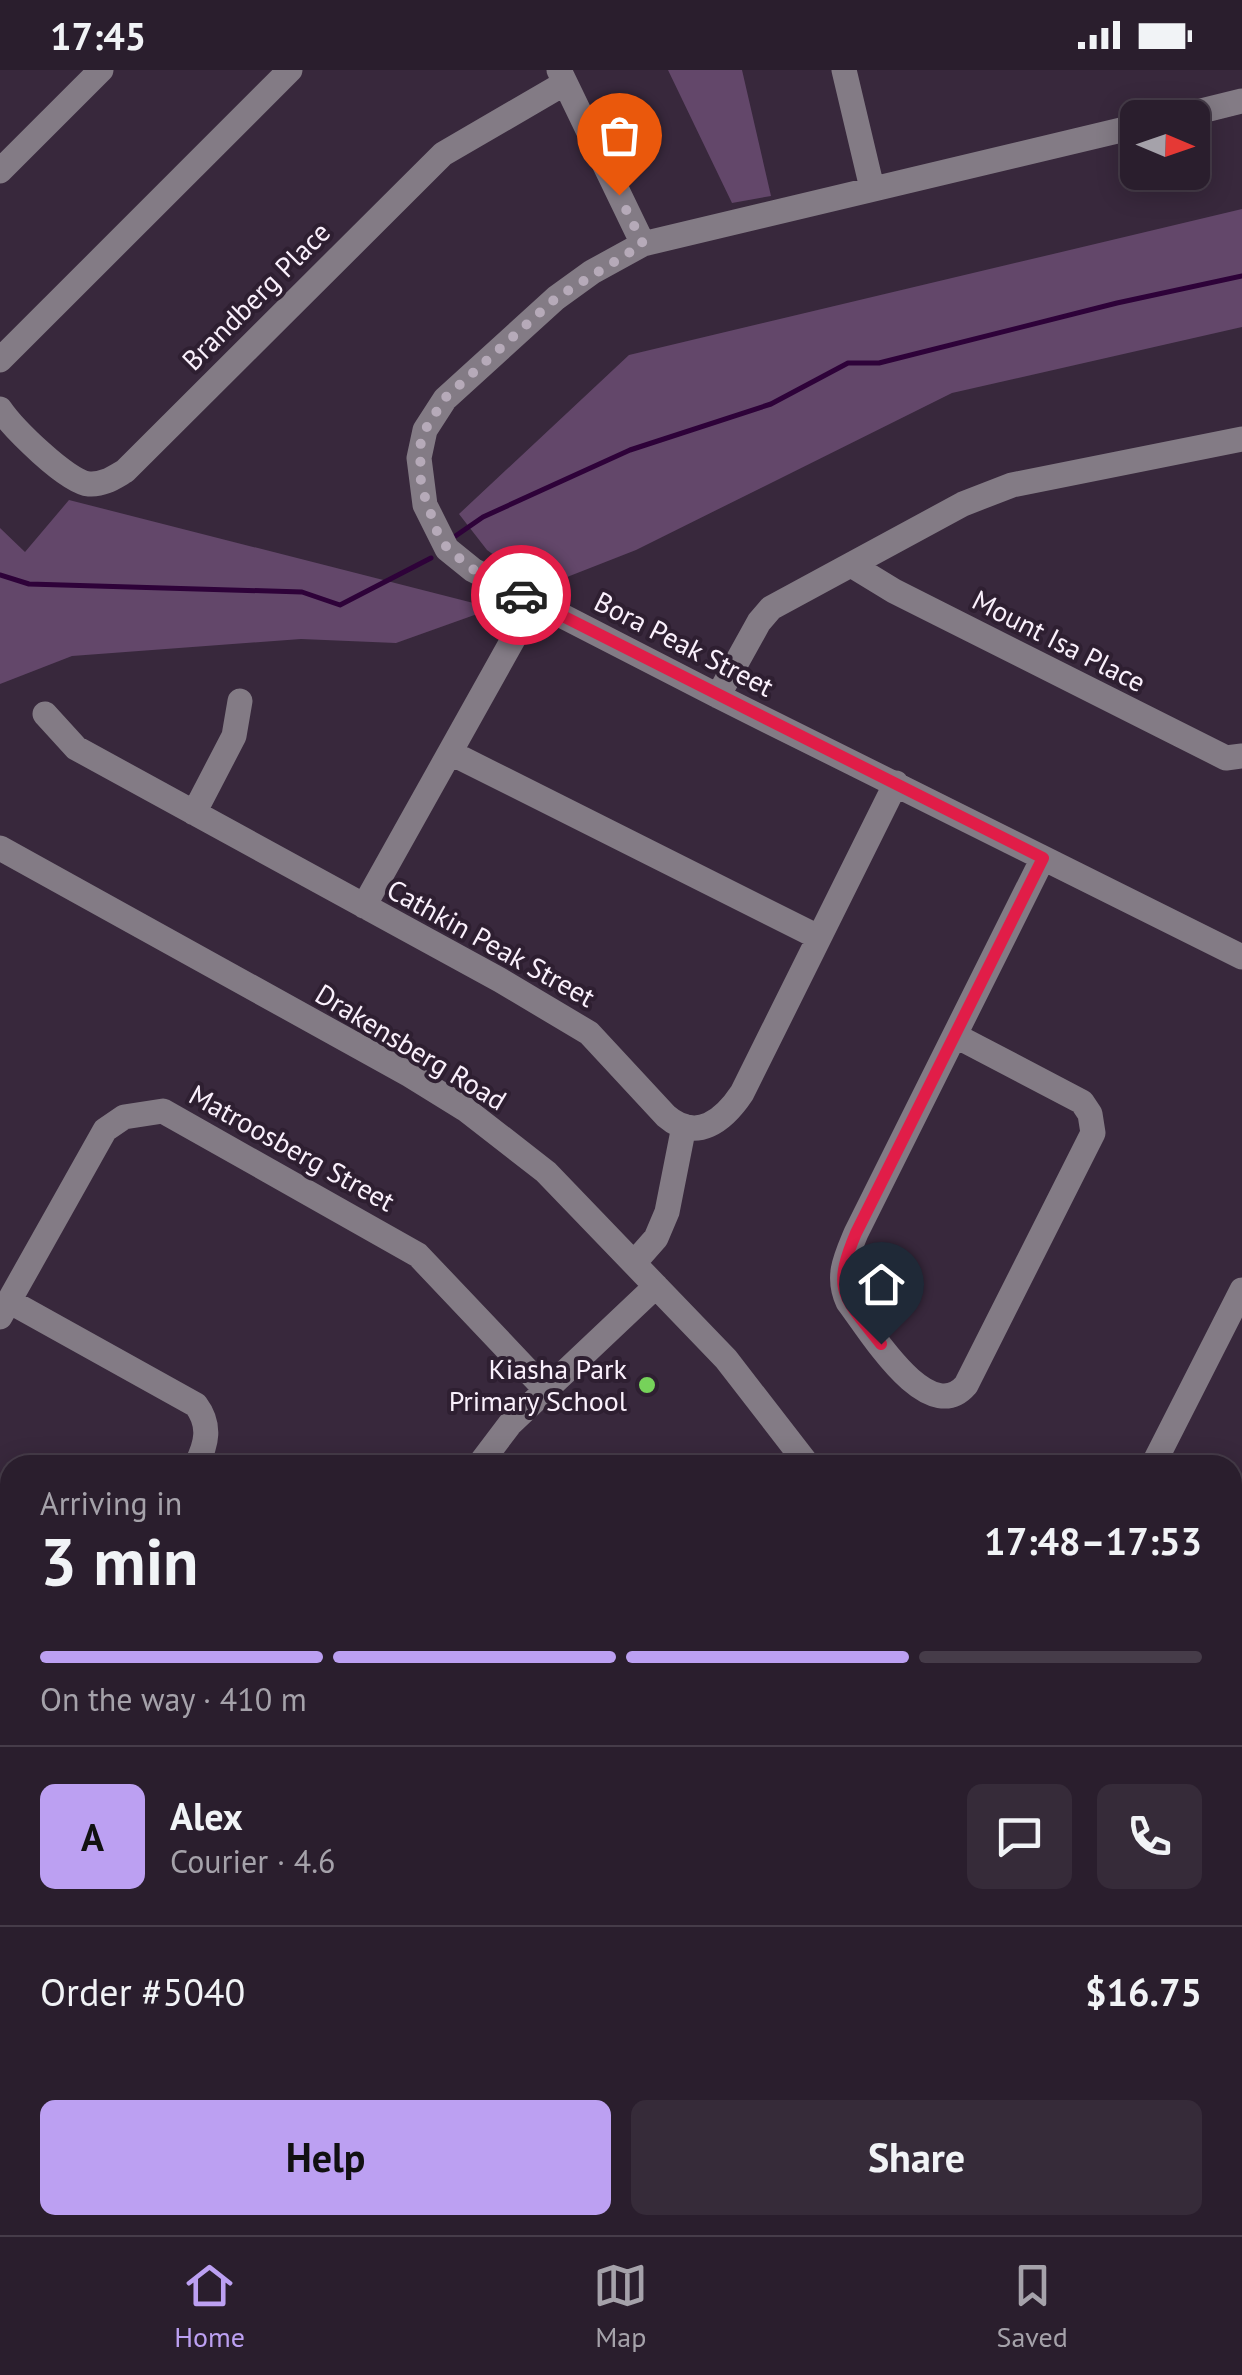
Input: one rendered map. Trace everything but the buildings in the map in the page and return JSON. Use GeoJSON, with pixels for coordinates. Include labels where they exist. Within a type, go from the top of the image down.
{"type":"FeatureCollection","features":[{"type":"Feature","properties":{"kind":"street"},"geometry":{"type":"LineString","coordinates":[[0,170],[102,70]]}},
{"type":"Feature","properties":{"kind":"street"},"geometry":{"type":"LineString","coordinates":[[0,360],[290,70]]}},
{"type":"Feature","properties":{"kind":"street"},"geometry":{"type":"LineString","coordinates":[[844,70],[872,188]]}},
{"type":"Feature","properties":{"kind":"street","name":"Brandberg Place"},"geometry":{"type":"LineString","coordinates":[[0,409],[64,473],[84,484],[106,482],[125,471],[443,154],[562,76],[643,244]]}},
{"type":"Feature","properties":{"kind":"street"},"geometry":{"type":"LineString","coordinates":[[1210,109],[1242,101]]}},
{"type":"Feature","properties":{"kind":"street","name":"Bora Peak Street"},"geometry":{"type":"LineString","coordinates":[[1120,130],[643,244],[556,298],[445,398],[429,422],[420,446],[426,505],[448,549],[474,570],[1242,957]]}},
{"type":"Feature","properties":{"kind":"street"},"geometry":{"type":"LineString","coordinates":[[718,696],[759,622],[771,608],[963,504],[1012,484],[1242,439]]}},
{"type":"Feature","properties":{"kind":"street","name":"Mount Isa Place"},"geometry":{"type":"LineString","coordinates":[[853,566],[894,591],[1176,734],[1226,758],[1242,756]]}},
{"type":"Feature","properties":{"kind":"street"},"geometry":{"type":"LineString","coordinates":[[364,906],[534,602]]}},
{"type":"Feature","properties":{"kind":"street"},"geometry":{"type":"LineString","coordinates":[[194,813],[234,736],[240,701]]}},
{"type":"Feature","properties":{"kind":"street","name":"Cathkin Peak Street"},"geometry":{"type":"LineString","coordinates":[[45,714],[76,748],[588,1032],[666,1116],[684,1126]]}},
{"type":"Feature","properties":{"kind":"street"},"geometry":{"type":"LineString","coordinates":[[451,753],[818,937]]}},
{"type":"Feature","properties":{"kind":"street"},"geometry":{"type":"LineString","coordinates":[[634,1263],[656,1238],[668,1212],[684,1126],[706,1126],[729,1113],[896,783]]}},
{"type":"Feature","properties":{"kind":"street","name":"Drakensberg Road"},"geometry":{"type":"LineString","coordinates":[[0,848],[410,1074],[465,1109],[546,1172],[726,1359],[800,1455]]}},
{"type":"Feature","properties":{"kind":"street"},"geometry":{"type":"LineString","coordinates":[[956,1036],[1082,1102],[1093,1128],[966,1385],[955,1394],[939,1398],[918,1389],[848,1302],[842,1268],[1043,858]]}},
{"type":"Feature","properties":{"kind":"street","name":"Matroosberg Street"},"geometry":{"type":"LineString","coordinates":[[4,1309],[105,1130],[124,1117],[163,1111],[418,1255],[546,1390]]}},
{"type":"Feature","properties":{"kind":"street"},"geometry":{"type":"LineString","coordinates":[[486,1455],[510,1424],[656,1286]]}},
{"type":"Feature","properties":{"kind":"street"},"geometry":{"type":"LineString","coordinates":[[1158,1455],[1242,1290]]}},
{"type":"Feature","properties":{"kind":"street"},"geometry":{"type":"LineString","coordinates":[[4,1309],[196,1405],[203,1416],[207,1439],[200,1455]]}},
{"type":"Feature","properties":{"kind":"shaded area"},"geometry":{"type":"Polygon","coordinates":[[[668,70],[742,70],[771,196],[732,203],[668,70]]]}},
{"type":"Feature","properties":{"kind":"shaded area"},"geometry":{"type":"Polygon","coordinates":[[[1242,209],[1242,327],[952,393],[636,550],[539,588],[487,550],[459,514],[629,355],[1242,209]]]}},
{"type":"Feature","properties":{"kind":"shaded area"},"geometry":{"type":"Polygon","coordinates":[[[69,500],[494,608],[396,643],[301,639],[72,656],[0,684],[0,528],[25,552],[69,500]]]}},
{"type":"Feature","properties":{"kind":"waterway"},"geometry":{"type":"LineString","coordinates":[[454,537],[483,517],[630,450],[771,404],[848,363],[879,363],[1242,276]]}},
{"type":"Feature","properties":{"kind":"waterway"},"geometry":{"type":"LineString","coordinates":[[0,575],[29,584],[302,592],[340,605],[431,558]]}},
{"type":"Feature","properties":{"kind":"way so far"},"geometry":{"type":"LineString","coordinates":[[521,595],[459,560],[439,537],[421,486],[420,446],[429,422],[445,398],[556,298],[592,272],[643,244],[619,195]]}},
{"type":"Feature","properties":{"kind":"place","name":"Kiasha Park Primary School"},"geometry":{"type":"Point","coordinates":[647,1385]}},
{"type":"Feature","properties":{"kind":"route"},"geometry":{"type":"LineString","coordinates":[[521,595],[1043,858],[842,1268],[848,1302],[881,1344]]}}]}
